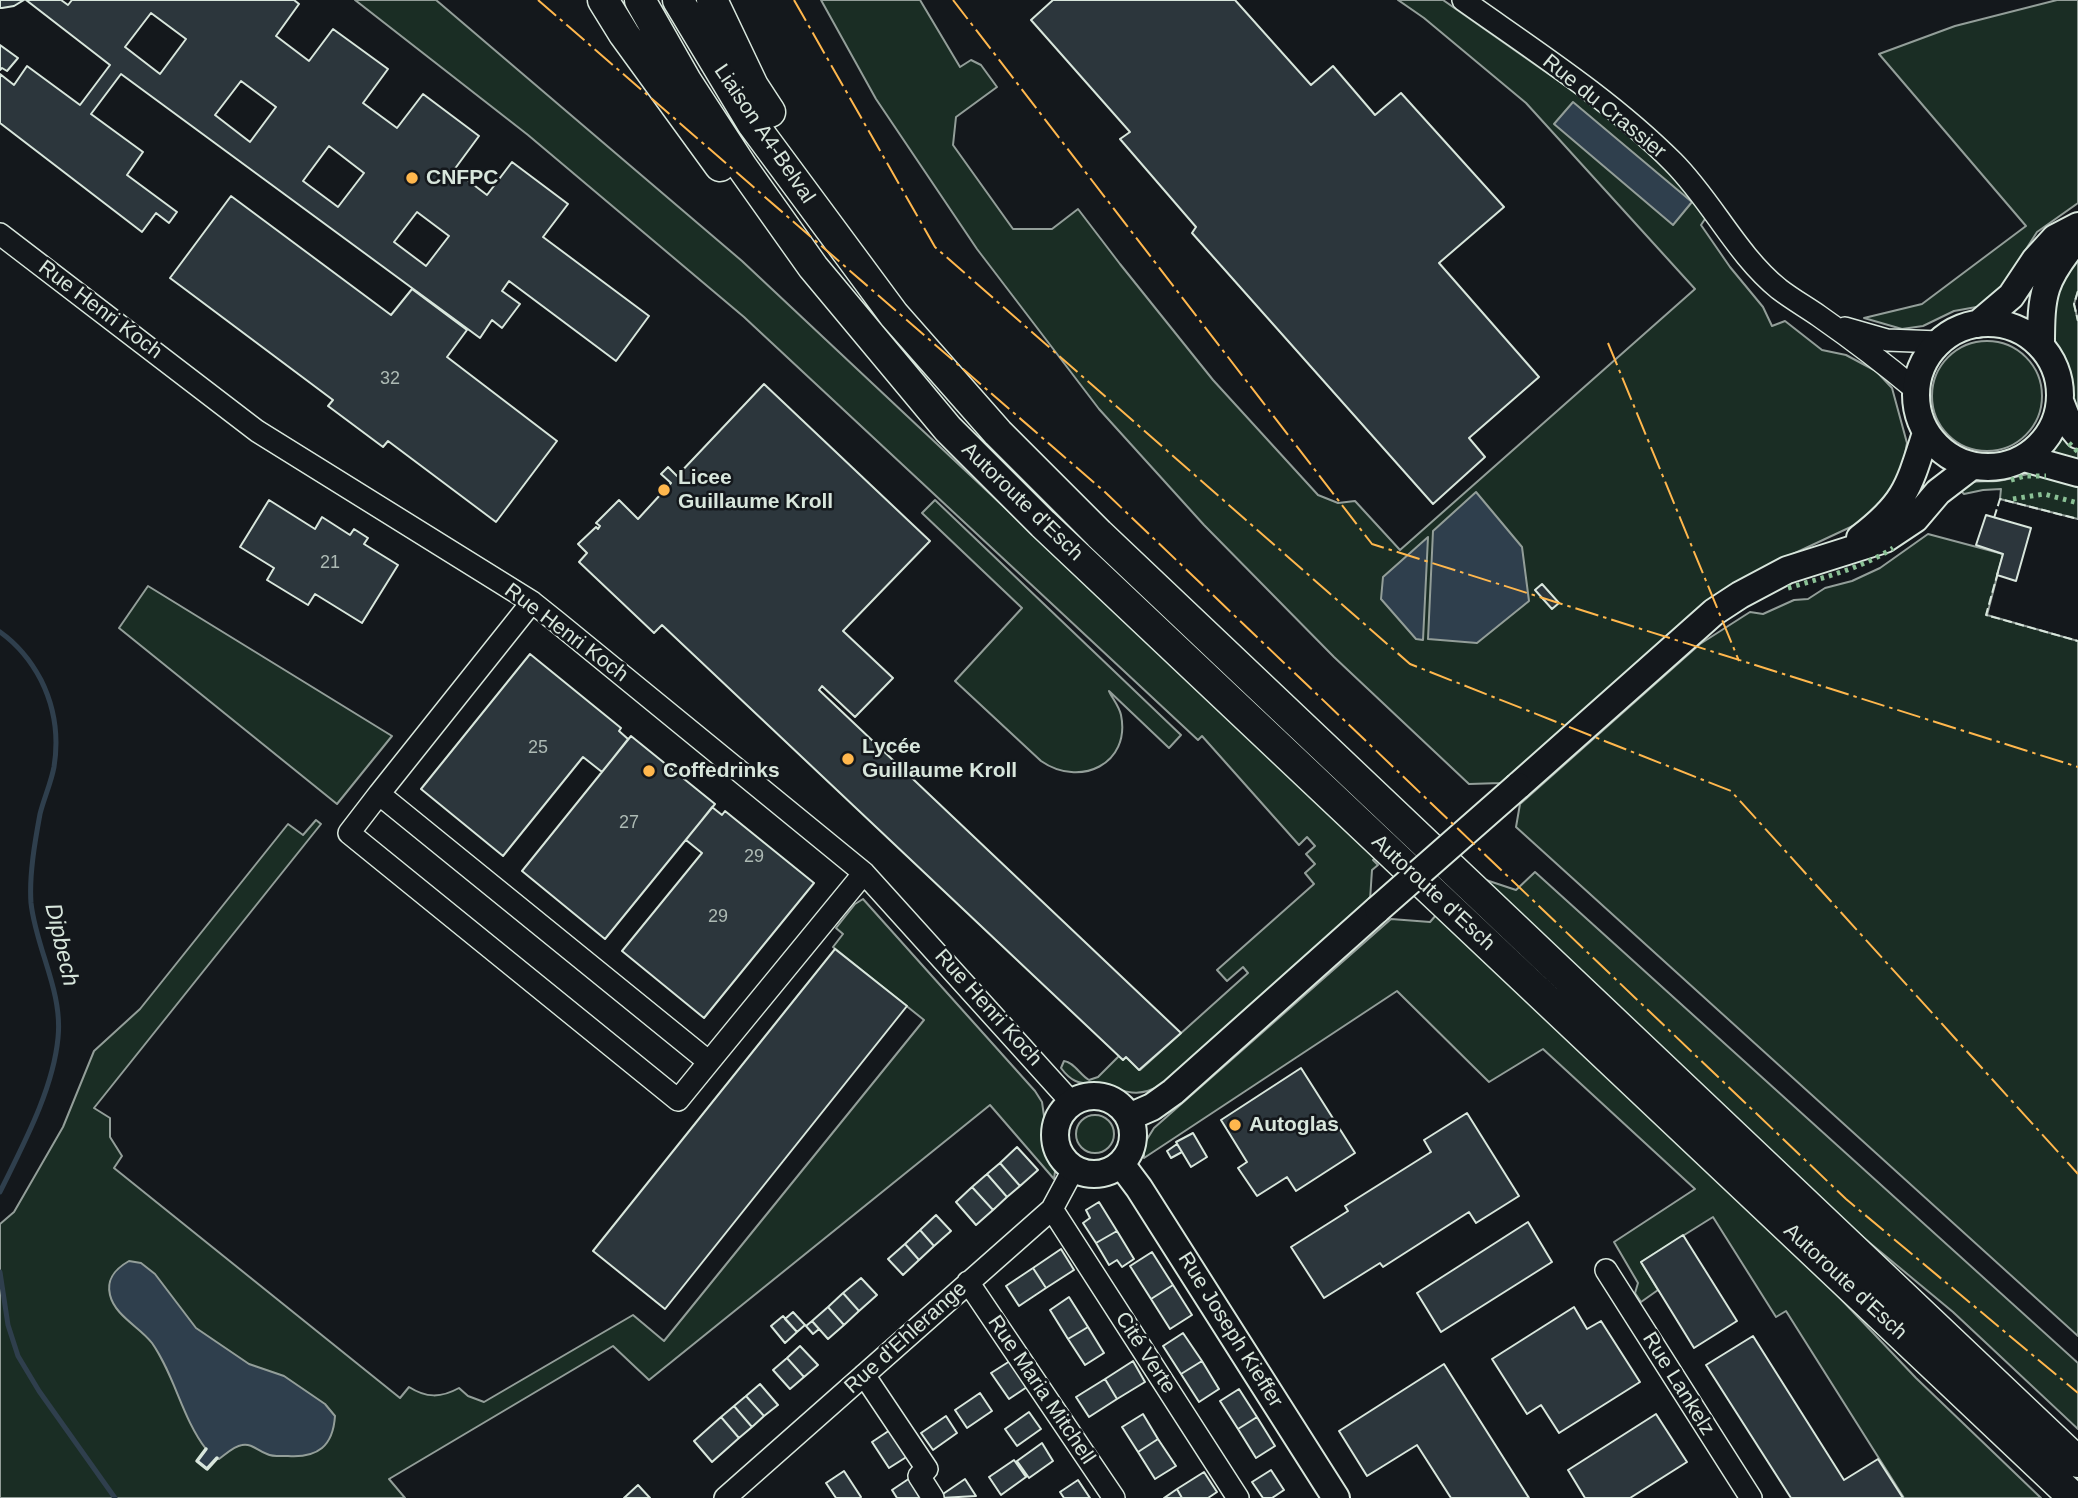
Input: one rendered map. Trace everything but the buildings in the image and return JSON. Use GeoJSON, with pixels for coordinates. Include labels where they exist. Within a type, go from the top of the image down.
{"type":"FeatureCollection","features":[{"type":"Feature","properties":{"kind":"highway"},"geometry":{"type":"LineString","coordinates":[[604,0],[624,34],[671,101],[755,213],[813,267]]}},
{"type":"Feature","properties":{"kind":"highway","name":"Liaison A4-Belval"},"geometry":{"type":"LineString","coordinates":[[640,0],[686,81],[742,167],[813,267]]}},
{"type":"Feature","properties":{"kind":"highway","name":"Liaison A4-Belval"},"geometry":{"type":"LineString","coordinates":[[678,0],[752,123],[855,265]]}},
{"type":"Feature","properties":{"kind":"highway"},"geometry":{"type":"LineString","coordinates":[[712,0],[753,86],[812,177],[855,265]]}},
{"type":"Feature","properties":{"kind":"highway","name":"Autoroute d'Esch"},"geometry":{"type":"LineString","coordinates":[[855,265],[943,372],[1058,496],[2069,1484]]}},
{"type":"Feature","properties":{"kind":"highway","name":"Autoroute d'Esch"},"geometry":{"type":"LineString","coordinates":[[813,267],[947,429],[1043,524],[2069,1484]]}},
{"type":"Feature","properties":{"kind":"main road"},"geometry":{"type":"LineString","coordinates":[[1978,324],[2011,296],[2035,260],[2055,238],[2078,226]]}},
{"type":"Feature","properties":{"kind":"main road"},"geometry":{"type":"LineString","coordinates":[[2041,346],[2041,304],[2050,275],[2078,238]]}},
{"type":"Feature","properties":{"kind":"main road"},"geometry":{"type":"LineString","coordinates":[[1978,324],[2001,324],[2023,332],[2041,346],[2052,363],[2059,382],[2060,401],[2054,424],[2042,444],[2024,458],[1990,468],[1972,466],[1954,459],[1938,448],[1926,433],[1916,405],[1920,372],[1927,356],[1939,342],[1957,330],[1978,324]]}},
{"type":"Feature","properties":{"kind":"main road"},"geometry":{"type":"LineString","coordinates":[[2060,401],[2069,424],[2078,435]]}},
{"type":"Feature","properties":{"kind":"main road"},"geometry":{"type":"LineString","coordinates":[[1834,557],[1896,507],[1908,488],[1926,433]]}},
{"type":"Feature","properties":{"kind":"main road"},"geometry":{"type":"LineString","coordinates":[[2024,458],[2078,473]]}},
{"type":"Feature","properties":{"kind":"main road"},"geometry":{"type":"LineString","coordinates":[[1129,1117],[1152,1107],[1174,1092],[1714,612],[1787,570],[1834,557],[1885,538],[1915,519],[1938,492],[1972,466]]}},
{"type":"Feature","properties":{"kind":"main road"},"geometry":{"type":"LineString","coordinates":[[1084,1097],[1111,1099],[1129,1117],[1133,1142],[1129,1154],[1121,1164],[1098,1174],[1086,1173],[1064,1160],[1055,1136],[1057,1123],[1072,1102],[1084,1097]]}},
{"type":"Feature","properties":{"kind":"main road","name":"Rue Joseph Kieffer"},"geometry":{"type":"LineString","coordinates":[[1121,1164],[1139,1188],[1336,1498]]}},
{"type":"Feature","properties":{"kind":"street","name":"Rue du Crassier"},"geometry":{"type":"LineString","coordinates":[[1463,0],[1635,126],[1675,164],[1705,198],[1743,251],[1778,288],[1820,317]]}},
{"type":"Feature","properties":{"kind":"street","name":"Rue Henri Koch"},"geometry":{"type":"LineString","coordinates":[[0,234],[257,431],[532,603],[864,873],[1072,1102]]}},
{"type":"Feature","properties":{"kind":"street"},"geometry":{"type":"LineString","coordinates":[[1820,317],[1853,331],[1887,340],[1939,342]]}},
{"type":"Feature","properties":{"kind":"street"},"geometry":{"type":"LineString","coordinates":[[1820,317],[1916,390]]}},
{"type":"Feature","properties":{"kind":"street"},"geometry":{"type":"LineString","coordinates":[[532,603],[348,833],[677,1100],[864,873]]}},
{"type":"Feature","properties":{"kind":"street"},"geometry":{"type":"LineString","coordinates":[[379,794],[709,1062]]}},
{"type":"Feature","properties":{"kind":"street","name":"Rue d'Ehlerange"},"geometry":{"type":"LineString","coordinates":[[724,1498],[1052,1209],[1074,1168]]}},
{"type":"Feature","properties":{"kind":"street","name":"Cité Verte"},"geometry":{"type":"LineString","coordinates":[[1052,1209],[1238,1498]]}},
{"type":"Feature","properties":{"kind":"street","name":"Rue Lankelz"},"geometry":{"type":"LineString","coordinates":[[1606,1270],[1751,1498]]}},
{"type":"Feature","properties":{"kind":"street","name":"Rue Maria Mitchell"},"geometry":{"type":"LineString","coordinates":[[968,1282],[1114,1498]]}},
{"type":"Feature","properties":{"kind":"street"},"geometry":{"type":"LineString","coordinates":[[864,1375],[927,1469],[919,1476],[933,1498]]}},
{"type":"Feature","properties":{"kind":"green space"},"geometry":{"type":"Polygon","coordinates":[[[355,0],[436,0],[742,261],[1377,857],[1373,860],[1378,865],[1372,870],[1370,900],[1162,1085],[1133,1093],[1080,1083],[1066,1074],[1061,1068],[1064,1061],[1089,1080],[1098,1077],[1119,1056],[1123,1060],[1126,1057],[1140,1070],[1248,973],[1243,967],[1227,981],[1217,970],[1314,884],[1305,873],[1315,864],[1306,854],[1315,846],[1307,837],[1299,845],[1202,736],[1198,740],[744,317],[528,135],[355,0]]]}},
{"type":"Feature","properties":{"kind":"green space"},"geometry":{"type":"Polygon","coordinates":[[[821,0],[920,0],[960,67],[971,60],[981,65],[997,87],[956,117],[953,145],[1013,229],[1052,229],[1078,209],[1213,380],[1318,495],[1338,503],[1355,501],[1400,550],[1695,289],[1526,103],[1424,18],[1398,0],[1443,0],[1625,129],[1676,176],[1707,216],[1701,225],[1730,267],[1763,307],[1772,326],[1785,321],[1822,350],[1846,355],[1876,371],[1892,388],[1907,443],[1900,483],[1883,505],[1855,525],[1763,568],[1511,780],[1508,777],[1501,783],[1469,784],[1334,657],[1204,525],[1099,409],[977,249],[876,99],[821,0]]]}},
{"type":"Feature","properties":{"kind":"green space"},"geometry":{"type":"Polygon","coordinates":[[[2057,0],[2078,0],[2078,203],[2037,232],[1998,293],[1982,306],[1954,311],[1923,326],[1902,329],[1864,318],[1922,304],[2026,226],[1879,54],[1955,26],[2057,0]]]}},
{"type":"Feature","properties":{"kind":"green space"},"geometry":{"type":"Polygon","coordinates":[[[2078,252],[2078,291],[2074,304],[2078,321],[2078,426],[2070,403],[2071,388],[2066,369],[2052,342],[2052,294],[2078,252]]]}},
{"type":"Feature","properties":{"kind":"green space"},"geometry":{"type":"Polygon","coordinates":[[[1987,341],[2008,345],[2026,357],[2038,375],[2042,396],[2038,417],[2026,435],[2008,447],[1987,451],[1966,447],[1948,435],[1936,417],[1932,396],[1936,375],[1948,357],[1966,345],[1987,341]]]}},
{"type":"Feature","properties":{"kind":"green space"},"geometry":{"type":"Polygon","coordinates":[[[2064,434],[2078,444],[2078,465],[2050,452],[2064,434]]]}},
{"type":"Feature","properties":{"kind":"green space"},"geometry":{"type":"Polygon","coordinates":[[[2042,472],[2078,482],[2078,519],[2000,499],[2001,489],[1964,494],[1957,487],[1972,482],[1997,481],[2042,472]]]}},
{"type":"Feature","properties":{"kind":"green space"},"geometry":{"type":"Polygon","coordinates":[[[935,500],[1181,735],[1169,748],[1109,691],[1121,715],[1122,732],[1118,747],[1110,758],[1086,771],[1056,769],[1041,761],[955,681],[1022,608],[922,513],[935,500]]]}},
{"type":"Feature","properties":{"kind":"green space"},"geometry":{"type":"Polygon","coordinates":[[[1928,534],[2003,554],[1987,615],[2078,641],[2078,1336],[1516,827],[1520,804],[1700,644],[1750,612],[1763,614],[1794,600],[1808,599],[1825,588],[1852,581],[1880,568],[1928,534]]]}},
{"type":"Feature","properties":{"kind":"green space"},"geometry":{"type":"Polygon","coordinates":[[[148,586],[392,736],[337,804],[119,628],[148,586]]]}},
{"type":"Feature","properties":{"kind":"green space"},"geometry":{"type":"Polygon","coordinates":[[[316,820],[321,824],[94,1108],[110,1118],[110,1137],[122,1156],[114,1168],[400,1398],[409,1387],[434,1395],[446,1394],[459,1388],[468,1396],[484,1402],[633,1315],[664,1341],[924,1020],[833,947],[843,934],[836,928],[855,904],[863,899],[1035,1091],[1042,1102],[1054,1179],[990,1105],[649,1380],[613,1346],[389,1479],[405,1498],[0,1498],[0,1224],[14,1212],[63,1127],[94,1051],[140,1009],[288,824],[303,835],[316,820]]]}},
{"type":"Feature","properties":{"kind":"green space"},"geometry":{"type":"Polygon","coordinates":[[[1535,872],[2078,1363],[2078,1429],[1953,1312],[1841,1219],[1483,879],[1516,890],[1535,872]]]}},
{"type":"Feature","properties":{"kind":"green space"},"geometry":{"type":"Polygon","coordinates":[[[1437,914],[1798,1254],[1916,1378],[2041,1498],[1904,1498],[1786,1311],[1776,1317],[1713,1217],[1641,1262],[1658,1290],[1641,1302],[1635,1293],[1638,1283],[1614,1242],[1695,1189],[1543,1049],[1489,1082],[1397,991],[1144,1158],[1144,1144],[1154,1128],[1391,919],[1430,922],[1437,914]]]}},
{"type":"Feature","properties":{"kind":"green space"},"geometry":{"type":"Polygon","coordinates":[[[1095,1115],[1108,1121],[1114,1134],[1108,1147],[1095,1153],[1082,1147],[1076,1134],[1082,1121],[1095,1115]]]}},
{"type":"Feature","properties":{"kind":"water"},"geometry":{"type":"Polygon","coordinates":[[[1573,102],[1692,202],[1673,225],[1554,124],[1573,102]]]}},
{"type":"Feature","properties":{"kind":"water"},"geometry":{"type":"Polygon","coordinates":[[[1476,492],[1522,547],[1529,601],[1477,643],[1428,639],[1433,531],[1476,492]]]}},
{"type":"Feature","properties":{"kind":"water"},"geometry":{"type":"Polygon","coordinates":[[[1428,537],[1423,640],[1416,639],[1381,599],[1383,577],[1428,537]]]}},
{"type":"Feature","properties":{"kind":"water"},"geometry":{"type":"Polygon","coordinates":[[[129,1261],[141,1263],[155,1274],[196,1328],[249,1364],[284,1376],[325,1404],[335,1416],[331,1435],[322,1448],[308,1455],[278,1456],[242,1445],[217,1458],[207,1469],[197,1461],[206,1449],[191,1424],[167,1369],[152,1343],[117,1309],[110,1295],[109,1284],[113,1275],[129,1261]]]}},
{"type":"Feature","properties":{"kind":"waterway","name":"Dipbech"},"geometry":{"type":"LineString","coordinates":[[0,632],[18,647],[37,673],[50,701],[55,722],[54,767],[40,814],[33,858],[31,903],[57,1004],[58,1021],[55,1058],[44,1097],[0,1192]]}},
{"type":"Feature","properties":{"kind":"waterway","name":"Dipbech"},"geometry":{"type":"LineString","coordinates":[[0,1272],[8,1325],[18,1356],[39,1391],[115,1498]]}},
{"type":"Feature","properties":{"kind":"hedge"},"geometry":{"type":"LineString","coordinates":[[2069,443],[2078,452]]}},
{"type":"Feature","properties":{"kind":"hedge"},"geometry":{"type":"LineString","coordinates":[[2011,480],[2025,476],[2046,476]]}},
{"type":"Feature","properties":{"kind":"hedge"},"geometry":{"type":"LineString","coordinates":[[2013,499],[2044,494],[2078,503]]}},
{"type":"Feature","properties":{"kind":"hedge"},"geometry":{"type":"LineString","coordinates":[[1788,588],[1855,567],[1893,548]]}},
{"type":"Feature","properties":{"kind":"fence"},"geometry":{"type":"LineString","coordinates":[[2078,291],[2074,304],[2078,321]]}},
{"type":"Feature","properties":{"kind":"fence"},"geometry":{"type":"LineString","coordinates":[[1994,518],[2000,499],[2078,519]]}},
{"type":"Feature","properties":{"kind":"fence"},"geometry":{"type":"LineString","coordinates":[[1998,572],[1986,615],[2078,641]]}},
{"type":"Feature","properties":{"kind":"wall"},"geometry":{"type":"LineString","coordinates":[[206,1449],[197,1461],[207,1469],[217,1458]]}},
{"type":"Feature","properties":{"kind":"power"},"geometry":{"type":"LineString","coordinates":[[538,0],[1106,493],[1846,1199],[2078,1393]]}},
{"type":"Feature","properties":{"kind":"power"},"geometry":{"type":"LineString","coordinates":[[794,0],[935,247],[1410,664],[1731,791],[2078,1174]]}},
{"type":"Feature","properties":{"kind":"power"},"geometry":{"type":"LineString","coordinates":[[953,0],[1372,544],[2078,767]]}},
{"type":"Feature","properties":{"kind":"power"},"geometry":{"type":"LineString","coordinates":[[1608,343],[1739,661]]}},
{"type":"Feature","properties":{"kind":"place","name":"CNFPC"},"geometry":{"type":"Point","coordinates":[412,178]}},
{"type":"Feature","properties":{"kind":"place","name":"Licee Guillaume Kroll"},"geometry":{"type":"Point","coordinates":[664,490]}},
{"type":"Feature","properties":{"kind":"place","name":"Lycée Guillaume Kroll"},"geometry":{"type":"Point","coordinates":[848,759]}},
{"type":"Feature","properties":{"kind":"place","name":"Coffedrinks"},"geometry":{"type":"Point","coordinates":[649,771]}},
{"type":"Feature","properties":{"kind":"place","name":"Autoglas"},"geometry":{"type":"Point","coordinates":[1235,1125]}}]}
